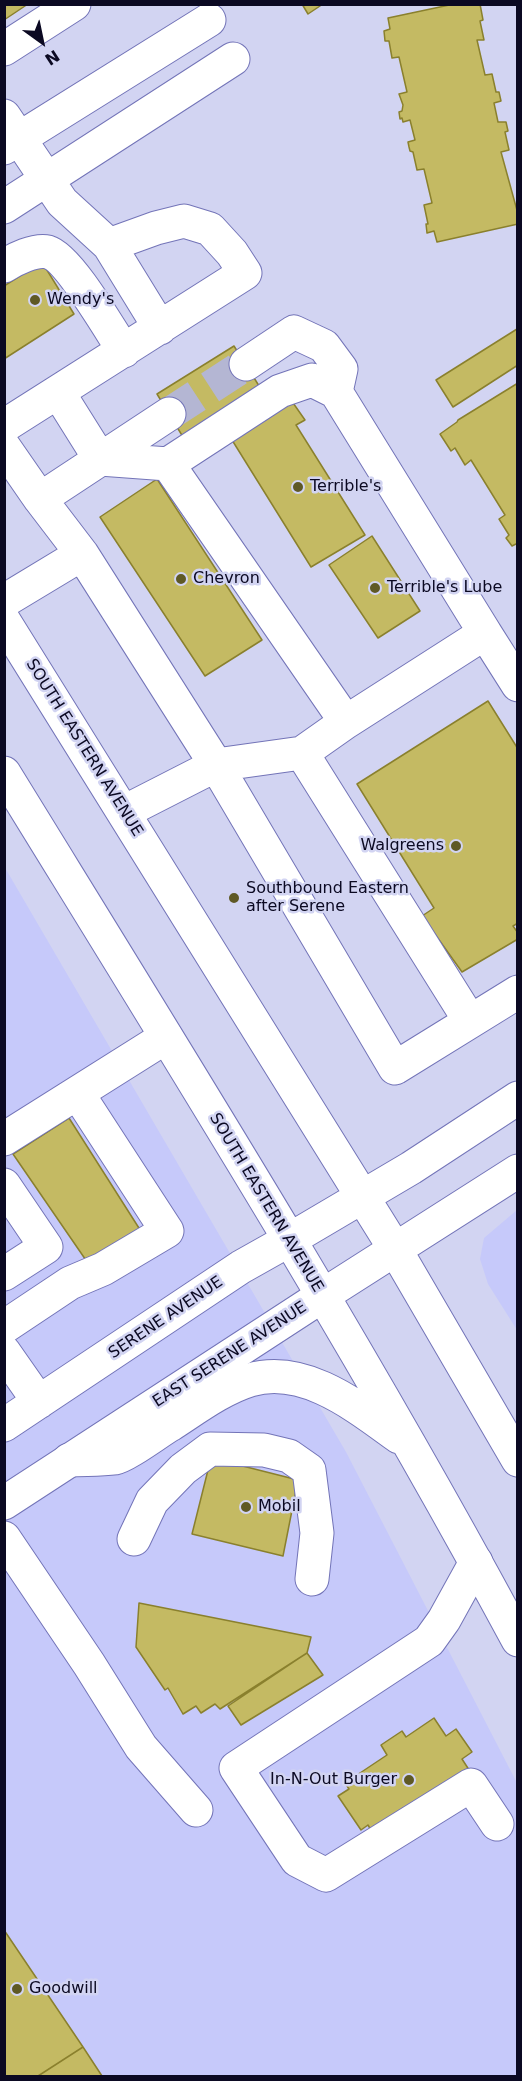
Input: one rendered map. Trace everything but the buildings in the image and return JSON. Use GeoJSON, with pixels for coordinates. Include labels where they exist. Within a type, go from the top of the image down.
{"type":"FeatureCollection","features":[{"type":"Feature","properties":{"kind":"main road"},"geometry":{"type":"LineString","coordinates":[[4,49],[74,4]]}},
{"type":"Feature","properties":{"kind":"main road"},"geometry":{"type":"LineString","coordinates":[[160,328],[109,245],[62,202],[47,179],[10,134],[209,20]]}},
{"type":"Feature","properties":{"kind":"main road"},"geometry":{"type":"LineString","coordinates":[[4,207],[233,59]]}},
{"type":"Feature","properties":{"kind":"main road"},"geometry":{"type":"LineString","coordinates":[[4,426],[244,273],[231,253],[210,229],[184,221],[156,228],[109,245]]}},
{"type":"Feature","properties":{"kind":"main road"},"geometry":{"type":"LineString","coordinates":[[4,266],[20,256],[48,252],[65,263],[124,351]]}},
{"type":"Feature","properties":{"kind":"main road"},"geometry":{"type":"LineString","coordinates":[[246,364],[294,332],[324,346],[330,354],[340,369],[336,392]]}},
{"type":"Feature","properties":{"kind":"main road"},"geometry":{"type":"LineString","coordinates":[[100,459],[168,464],[280,391],[312,380],[336,392],[518,685]]}},
{"type":"Feature","properties":{"kind":"main road"},"geometry":{"type":"LineString","coordinates":[[58,392],[100,459]]}},
{"type":"Feature","properties":{"kind":"main road"},"geometry":{"type":"LineString","coordinates":[[40,499],[169,414]]}},
{"type":"Feature","properties":{"kind":"main road"},"geometry":{"type":"LineString","coordinates":[[4,447],[82,554],[216,765],[395,1068],[518,992]]}},
{"type":"Feature","properties":{"kind":"main road"},"geometry":{"type":"LineString","coordinates":[[168,464],[346,722]]}},
{"type":"Feature","properties":{"kind":"main road"},"geometry":{"type":"LineString","coordinates":[[4,602],[82,554]]}},
{"type":"Feature","properties":{"kind":"main road","name":"SOUTH EASTERN AVENUE"},"geometry":{"type":"LineString","coordinates":[[4,621],[395,1249],[518,1460]]}},
{"type":"Feature","properties":{"kind":"main road"},"geometry":{"type":"LineString","coordinates":[[124,812],[216,765],[302,753],[485,633]]}},
{"type":"Feature","properties":{"kind":"main road"},"geometry":{"type":"LineString","coordinates":[[302,753],[470,1021]]}},
{"type":"Feature","properties":{"kind":"main road","name":"SOUTH EASTERN AVENUE"},"geometry":{"type":"LineString","coordinates":[[9,790],[166,1037],[289,1240],[408,1443],[518,1640]]}},
{"type":"Feature","properties":{"kind":"main road"},"geometry":{"type":"LineString","coordinates":[[4,1139],[166,1037]]}},
{"type":"Feature","properties":{"kind":"main road"},"geometry":{"type":"LineString","coordinates":[[4,1327],[70,1283],[103,1269],[167,1231],[78,1094]]}},
{"type":"Feature","properties":{"kind":"main road"},"geometry":{"type":"LineString","coordinates":[[361,1196],[411,1168],[518,1098]]}},
{"type":"Feature","properties":{"kind":"main road","name":"EAST SERENE AVENUE"},"geometry":{"type":"LineString","coordinates":[[4,1503],[518,1171]]}},
{"type":"Feature","properties":{"kind":"main road"},"geometry":{"type":"LineString","coordinates":[[4,1185],[46,1248],[4,1274]]}},
{"type":"Feature","properties":{"kind":"main road","name":"SERENE AVENUE"},"geometry":{"type":"LineString","coordinates":[[4,1425],[241,1268],[361,1196]]}},
{"type":"Feature","properties":{"kind":"main road"},"geometry":{"type":"LineString","coordinates":[[4,1352],[39,1402]]}},
{"type":"Feature","properties":{"kind":"main road"},"geometry":{"type":"LineString","coordinates":[[69,1460],[117,1458],[217,1395],[250,1380],[266,1378],[306,1382],[330,1391],[408,1443]]}},
{"type":"Feature","properties":{"kind":"main road"},"geometry":{"type":"LineString","coordinates":[[134,1539],[152,1501],[183,1468],[210,1449],[264,1450],[289,1456],[309,1470],[317,1533],[312,1579]]}},
{"type":"Feature","properties":{"kind":"main road"},"geometry":{"type":"LineString","coordinates":[[4,1538],[89,1664],[141,1747],[196,1810]]}},
{"type":"Feature","properties":{"kind":"main road"},"geometry":{"type":"LineString","coordinates":[[476,1562],[444,1620],[429,1641],[236,1768],[297,1860],[326,1875],[471,1785],[497,1824]]}},
{"type":"Feature","properties":{"kind":"shaded area"},"geometry":{"type":"Polygon","coordinates":[[[4,866],[346,1452],[517,1783],[517,2076],[5,2076],[4,866]]]}},
{"type":"Feature","properties":{"kind":"shaded area"},"geometry":{"type":"Polygon","coordinates":[[[517,1210],[517,1330],[488,1284],[480,1259],[484,1238],[517,1210]]]}},
{"type":"Feature","properties":{"kind":"tunnel"},"geometry":{"type":"LineString","coordinates":[[169,414],[246,364]]}},
{"type":"Feature","properties":{"kind":"place","name":"Wendy's"},"geometry":{"type":"Point","coordinates":[35,300]}},
{"type":"Feature","properties":{"kind":"place","name":"Terrible's"},"geometry":{"type":"Point","coordinates":[298,487]}},
{"type":"Feature","properties":{"kind":"place","name":"Chevron"},"geometry":{"type":"Point","coordinates":[181,579]}},
{"type":"Feature","properties":{"kind":"place","name":"Terrible's Lube"},"geometry":{"type":"Point","coordinates":[375,588]}},
{"type":"Feature","properties":{"kind":"place","name":"Walgreens"},"geometry":{"type":"Point","coordinates":[456,846]}},
{"type":"Feature","properties":{"kind":"place","name":"Southbound Eastern after Serene"},"geometry":{"type":"Point","coordinates":[234,898]}},
{"type":"Feature","properties":{"kind":"place","name":"Mobil"},"geometry":{"type":"Point","coordinates":[246,1507]}},
{"type":"Feature","properties":{"kind":"place","name":"In-N-Out Burger"},"geometry":{"type":"Point","coordinates":[409,1780]}},
{"type":"Feature","properties":{"kind":"place","name":"Goodwill"},"geometry":{"type":"Point","coordinates":[17,1989]}}]}
